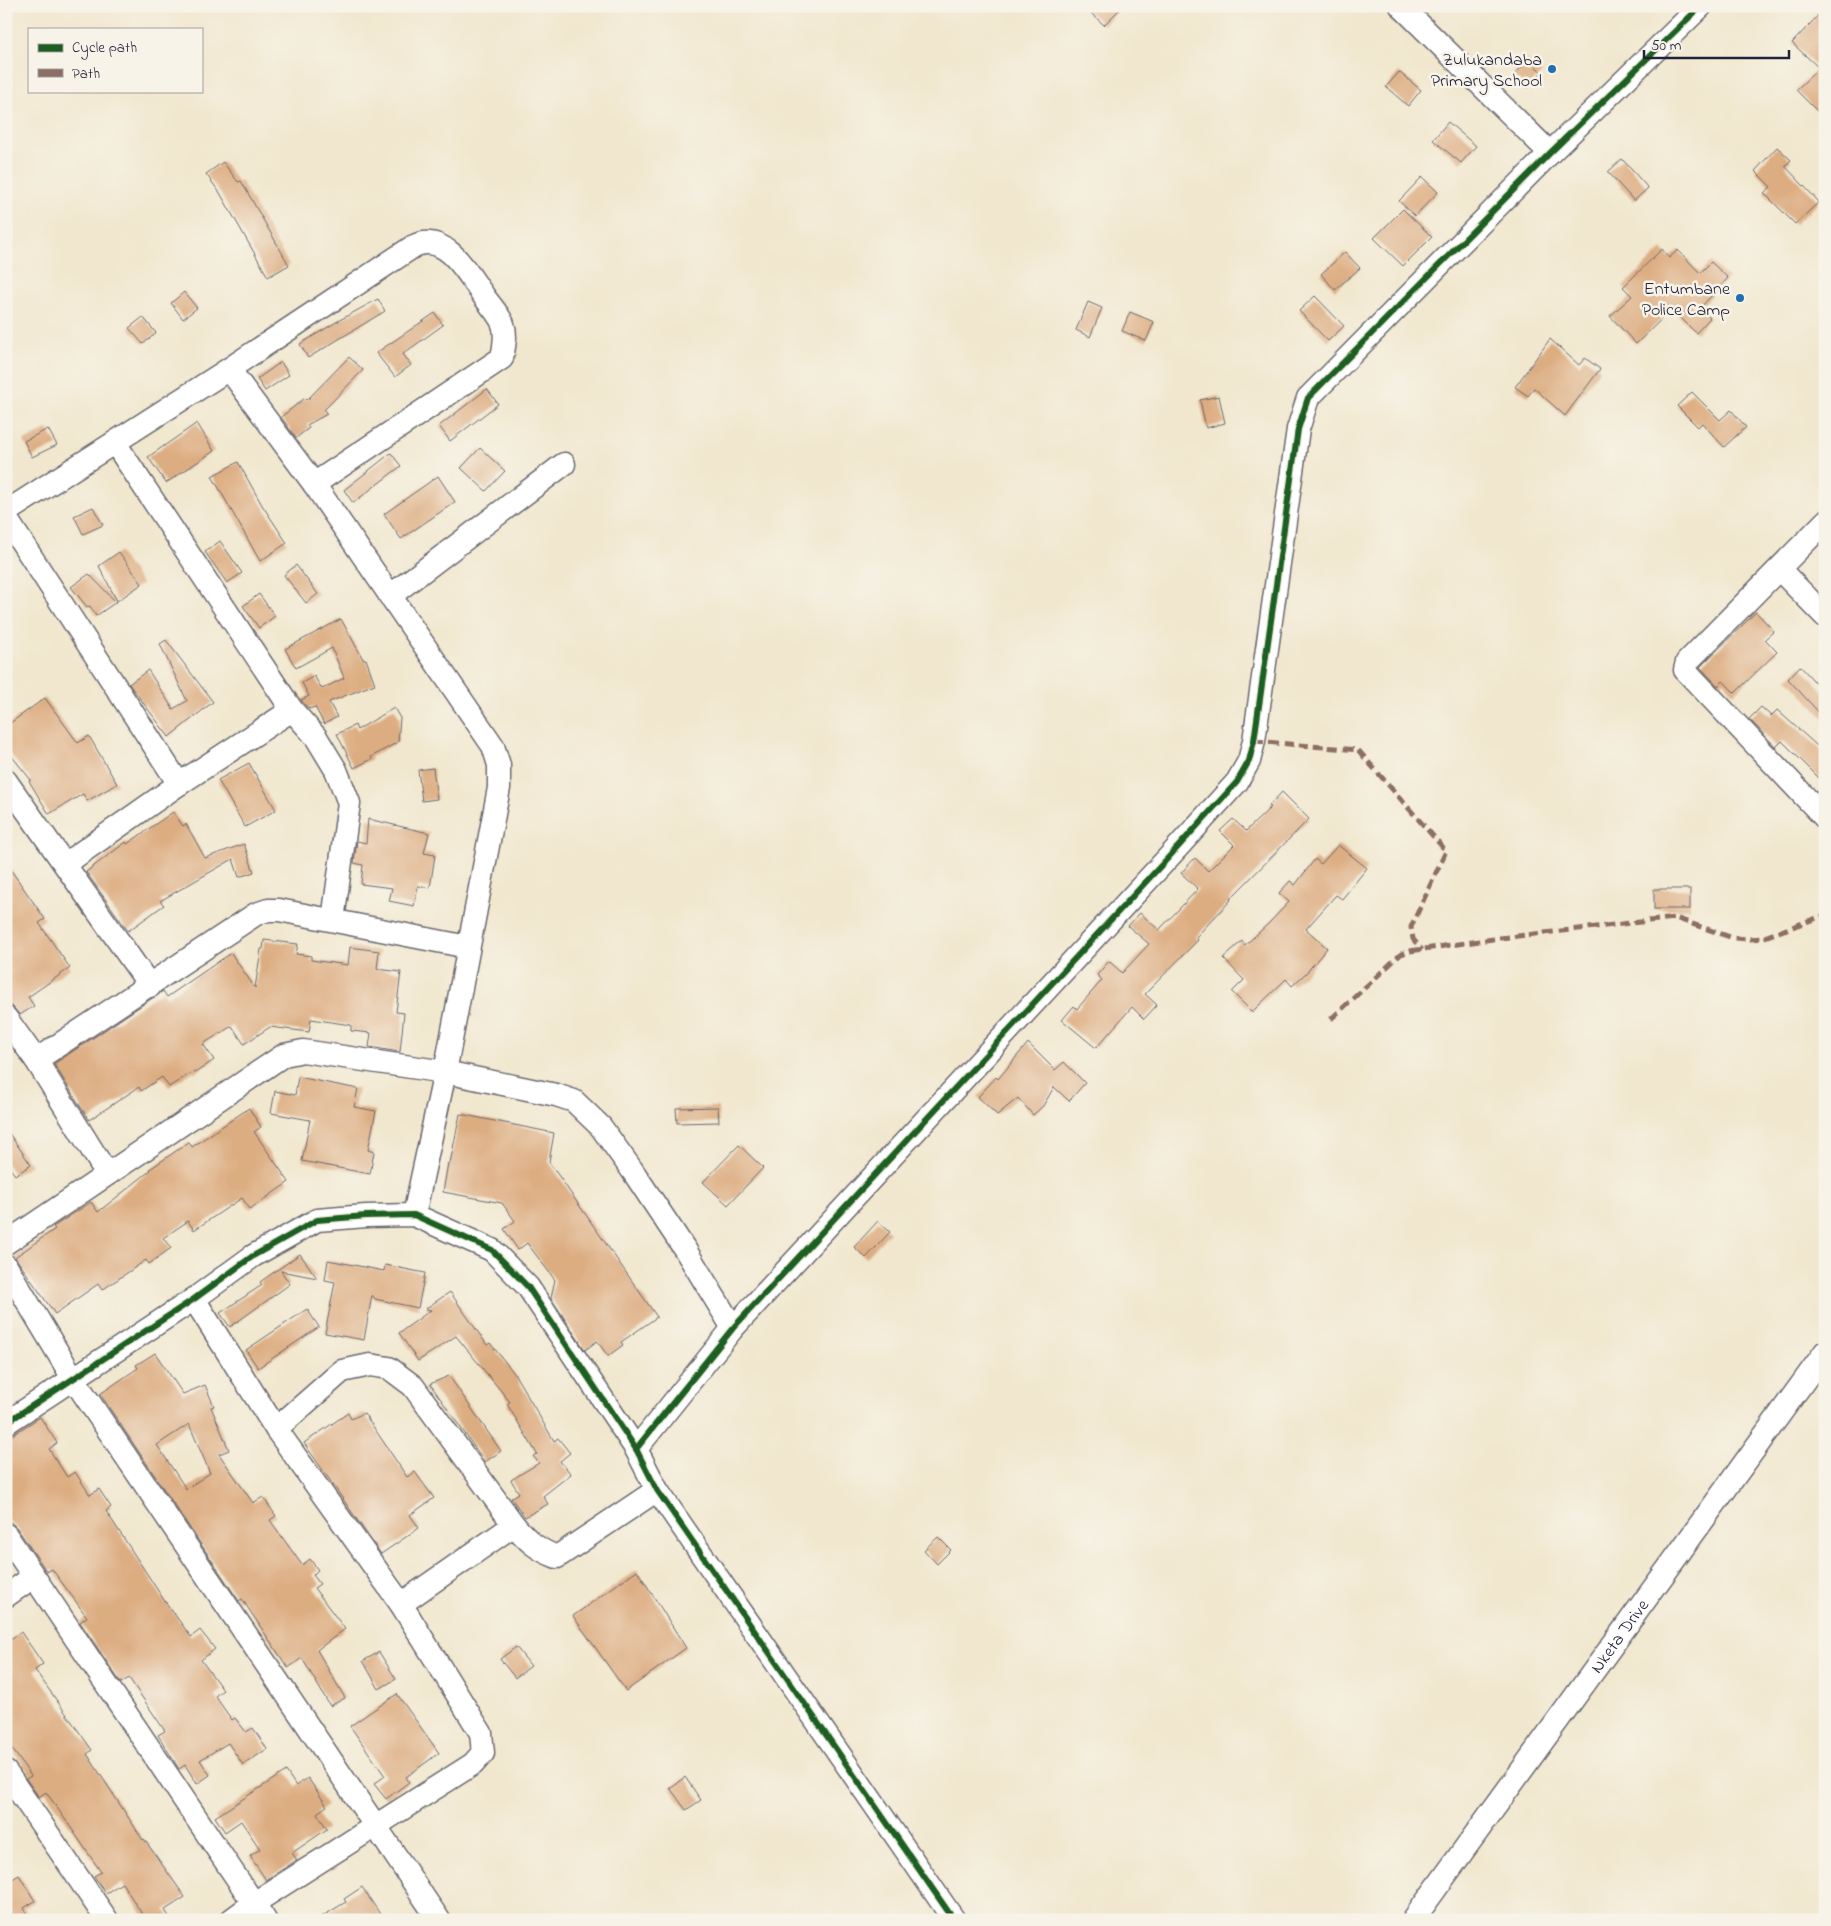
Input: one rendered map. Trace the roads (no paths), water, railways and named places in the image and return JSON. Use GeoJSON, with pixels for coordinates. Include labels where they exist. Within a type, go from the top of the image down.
{"type":"FeatureCollection","features":[{"type":"Feature","properties":{"kind":"street"},"geometry":{"type":"LineString","coordinates":[[1401,6],[1550,153]]}},
{"type":"Feature","properties":{"kind":"street"},"geometry":{"type":"LineString","coordinates":[[636,1449],[733,1328],[1236,782],[1249,761],[1254,742],[1298,429],[1308,398],[1550,153],[1701,6]]}},
{"type":"Feature","properties":{"kind":"street"},"geometry":{"type":"LineString","coordinates":[[6,512],[229,369],[414,246],[423,242],[436,244],[455,255],[503,324],[506,340],[502,358],[314,484]]}},
{"type":"Feature","properties":{"kind":"street"},"geometry":{"type":"LineString","coordinates":[[229,369],[314,484],[492,746],[499,765],[499,788],[445,1072],[414,1215]]}},
{"type":"Feature","properties":{"kind":"street"},"geometry":{"type":"LineString","coordinates":[[115,443],[292,710],[316,737],[336,770],[349,803],[333,920]]}},
{"type":"Feature","properties":{"kind":"street"},"geometry":{"type":"LineString","coordinates":[[390,596],[564,464]]}},
{"type":"Feature","properties":{"kind":"street"},"geometry":{"type":"LineString","coordinates":[[6,518],[179,784]]}},
{"type":"Feature","properties":{"kind":"street"},"geometry":{"type":"LineString","coordinates":[[1825,522],[1780,570],[1687,662],[1685,670],[1825,818]]}},
{"type":"Feature","properties":{"kind":"street"},"geometry":{"type":"LineString","coordinates":[[1780,570],[1825,616]]}},
{"type":"Feature","properties":{"kind":"street"},"geometry":{"type":"LineString","coordinates":[[65,864],[179,784],[292,710]]}},
{"type":"Feature","properties":{"kind":"street"},"geometry":{"type":"LineString","coordinates":[[6,781],[150,986]]}},
{"type":"Feature","properties":{"kind":"street"},"geometry":{"type":"LineString","coordinates":[[36,1060],[256,914],[268,910],[279,910],[468,947]]}},
{"type":"Feature","properties":{"kind":"street"},"geometry":{"type":"LineString","coordinates":[[6,1018],[36,1060],[107,1174]]}},
{"type":"Feature","properties":{"kind":"street"},"geometry":{"type":"LineString","coordinates":[[6,1244],[284,1055],[303,1051],[445,1072],[556,1095],[574,1101],[587,1111],[601,1127],[632,1170],[686,1251],[733,1328]]}},
{"type":"Feature","properties":{"kind":"street"},"geometry":{"type":"LineString","coordinates":[[6,1423],[194,1299],[253,1256],[317,1220],[414,1215],[492,1250],[528,1287],[636,1449],[657,1490],[954,1920]]}},
{"type":"Feature","properties":{"kind":"street"},"geometry":{"type":"LineString","coordinates":[[6,1266],[73,1378],[439,1920]]}},
{"type":"Feature","properties":{"kind":"street"},"geometry":{"type":"LineString","coordinates":[[194,1299],[276,1429],[401,1604],[481,1732],[483,1753],[473,1764],[376,1825],[259,1911],[231,1920]]}},
{"type":"Feature","properties":{"kind":"street","name":"Nketa Drive"},"geometry":{"type":"LineString","coordinates":[[1413,1920],[1825,1352]]}},
{"type":"Feature","properties":{"kind":"street"},"geometry":{"type":"LineString","coordinates":[[276,1429],[342,1371],[370,1365],[389,1368],[413,1386],[514,1525],[530,1544],[543,1552],[557,1557],[657,1490]]}},
{"type":"Feature","properties":{"kind":"street"},"geometry":{"type":"LineString","coordinates":[[401,1604],[514,1525]]}},
{"type":"Feature","properties":{"kind":"street"},"geometry":{"type":"LineString","coordinates":[[6,1535],[259,1911]]}},
{"type":"Feature","properties":{"kind":"street"},"geometry":{"type":"LineString","coordinates":[[6,1596],[33,1577]]}},
{"type":"Feature","properties":{"kind":"street"},"geometry":{"type":"LineString","coordinates":[[6,1772],[107,1920]]}},
{"type":"Feature","properties":{"kind":"place","name":"Zulukandaba Primary School"},"geometry":{"type":"Point","coordinates":[1552,69]}},
{"type":"Feature","properties":{"kind":"place","name":"Entumbane Police Camp"},"geometry":{"type":"Point","coordinates":[1740,298]}}]}
